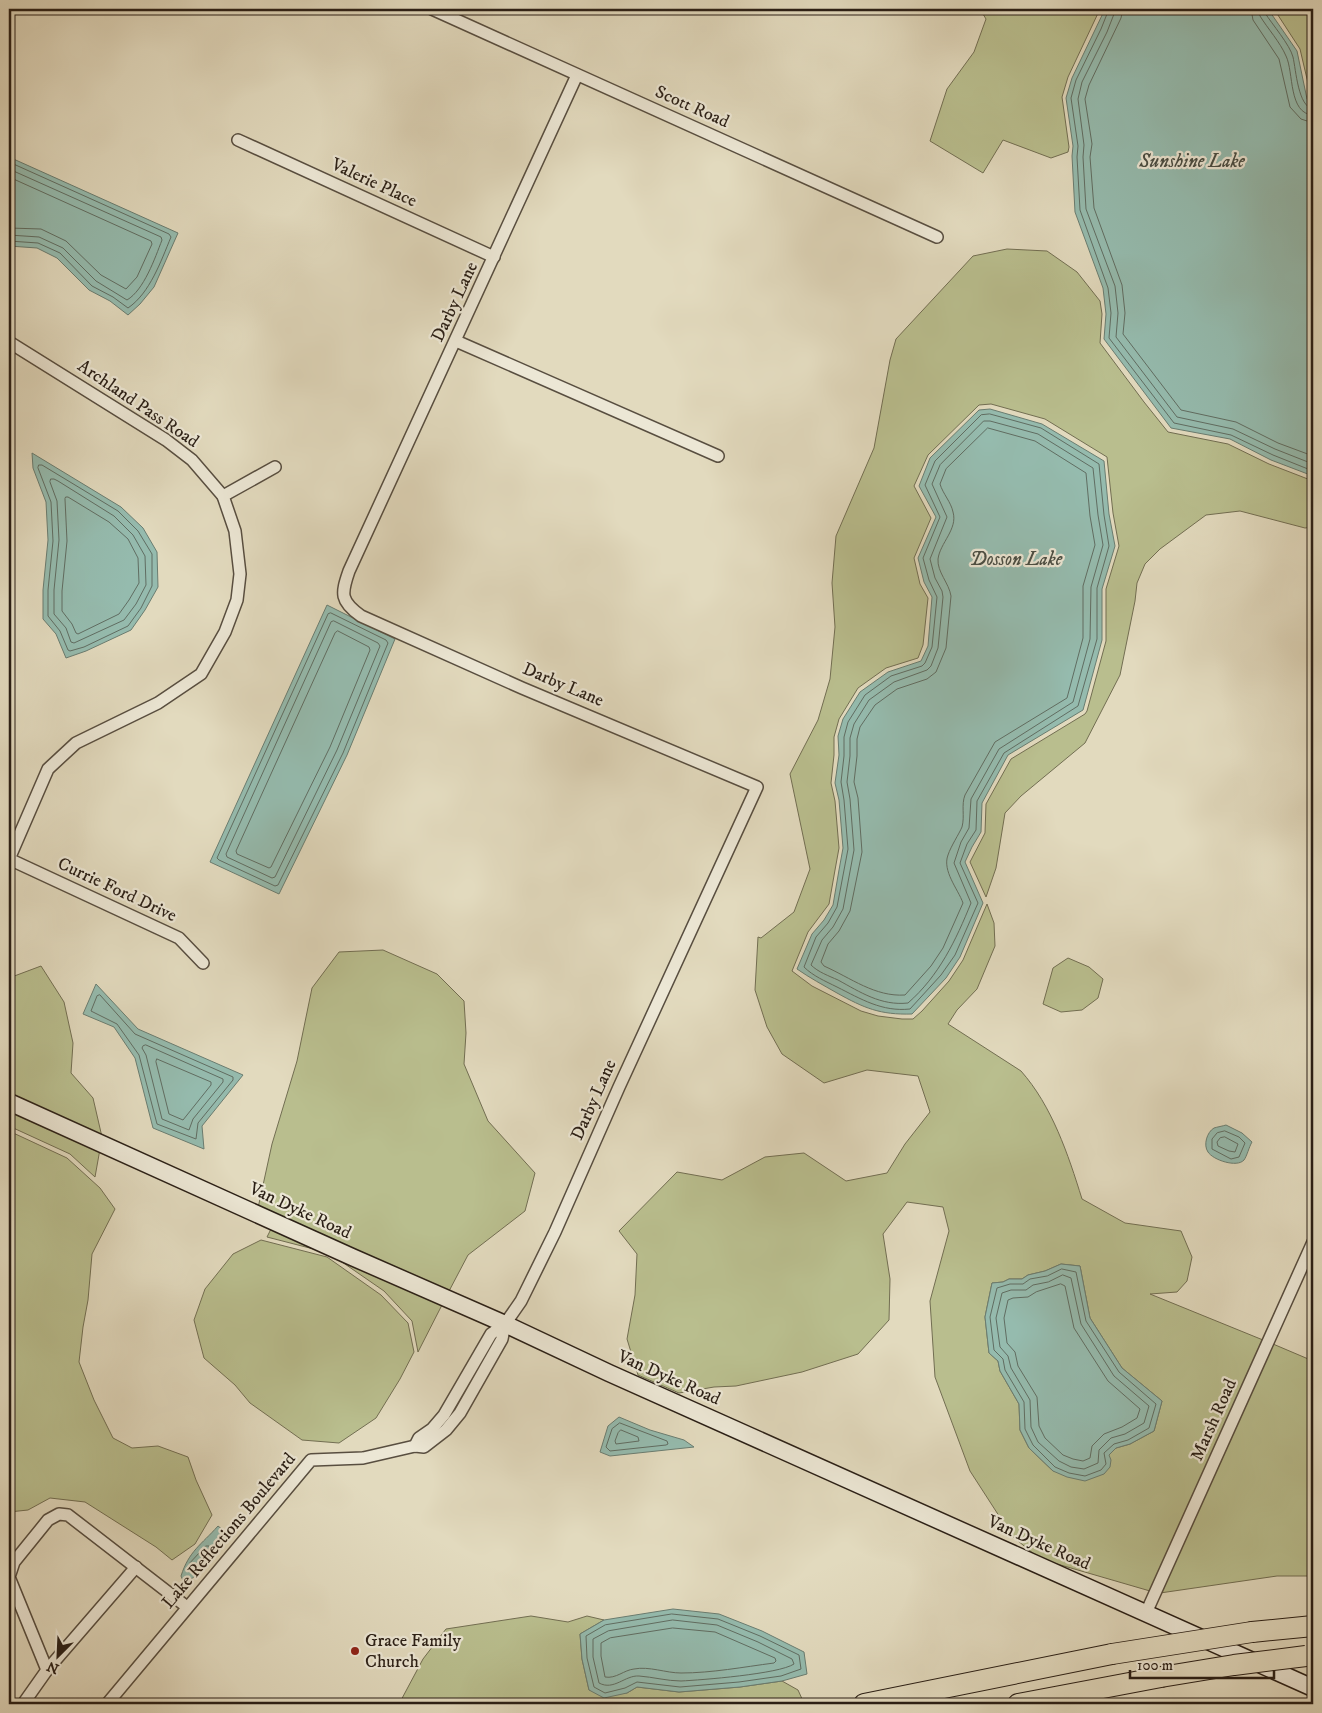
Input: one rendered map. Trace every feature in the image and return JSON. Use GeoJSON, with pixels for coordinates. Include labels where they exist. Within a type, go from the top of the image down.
{"type":"FeatureCollection","features":[{"type":"Feature","properties":{"kind":"highway"},"geometry":{"type":"LineString","coordinates":[[864,1704],[1112,1654],[1252,1632],[1313,1626]]}},
{"type":"Feature","properties":{"kind":"highway"},"geometry":{"type":"LineString","coordinates":[[1018,1704],[1234,1665],[1310,1656]]}},
{"type":"Feature","properties":{"kind":"main road","name":"Van Dyke Road"},"geometry":{"type":"LineString","coordinates":[[9,1102],[1313,1688]]}},
{"type":"Feature","properties":{"kind":"street","name":"Scott Road"},"geometry":{"type":"LineString","coordinates":[[432,9],[937,237]]}},
{"type":"Feature","properties":{"kind":"street","name":"Darby Lane"},"geometry":{"type":"LineString","coordinates":[[505,1324],[521,1301],[555,1232],[624,1074],[757,787],[522,688],[361,616],[350,608],[344,598],[343,588],[348,571],[456,341],[577,75]]}},
{"type":"Feature","properties":{"kind":"street","name":"Valerie Place"},"geometry":{"type":"LineString","coordinates":[[238,140],[494,257]]}},
{"type":"Feature","properties":{"kind":"street"},"geometry":{"type":"LineString","coordinates":[[456,341],[718,456]]}},
{"type":"Feature","properties":{"kind":"street","name":"Archland Pass Road"},"geometry":{"type":"LineString","coordinates":[[9,342],[166,440],[192,460],[223,496],[235,531],[240,574],[237,600],[225,632],[201,674],[158,703],[76,743],[48,769],[9,859]]}},
{"type":"Feature","properties":{"kind":"street"},"geometry":{"type":"LineString","coordinates":[[223,496],[275,467]]}},
{"type":"Feature","properties":{"kind":"street","name":"Currie Ford Drive"},"geometry":{"type":"LineString","coordinates":[[9,859],[179,938],[203,963]]}},
{"type":"Feature","properties":{"kind":"street","name":"Marsh Road"},"geometry":{"type":"LineString","coordinates":[[1146,1613],[1313,1242]]}},
{"type":"Feature","properties":{"kind":"street","name":"Lake Reflections Boulevard"},"geometry":{"type":"LineString","coordinates":[[107,1704],[311,1460],[363,1458],[415,1446],[419,1438],[432,1429],[444,1415],[491,1334],[505,1324]]}},
{"type":"Feature","properties":{"kind":"street"},"geometry":{"type":"LineString","coordinates":[[46,1670],[9,1576],[14,1562],[48,1520],[59,1514],[68,1515],[188,1607]]}},
{"type":"Feature","properties":{"kind":"street"},"geometry":{"type":"LineString","coordinates":[[23,1704],[46,1670],[136,1567]]}},
{"type":"Feature","properties":{"kind":"green space"},"geometry":{"type":"Polygon","coordinates":[[[980,9],[1100,9],[1068,77],[1062,97],[1069,147],[1068,152],[1051,158],[1003,140],[983,173],[930,141],[947,89],[974,52],[986,19],[980,9]]]}},
{"type":"Feature","properties":{"kind":"green space"},"geometry":{"type":"Polygon","coordinates":[[[1274,9],[1313,9],[1313,99],[1300,49],[1274,9]]]}},
{"type":"Feature","properties":{"kind":"green space"},"geometry":{"type":"Polygon","coordinates":[[[1007,249],[1047,251],[1077,272],[1100,301],[1102,314],[1100,343],[1168,432],[1228,444],[1269,464],[1313,481],[1313,527],[1305,528],[1240,511],[1206,515],[1160,549],[1145,564],[1137,583],[1120,675],[1085,743],[1021,796],[1005,813],[996,868],[986,897],[970,862],[985,833],[986,804],[1011,759],[1087,711],[1106,641],[1106,589],[1119,546],[1113,513],[1107,457],[1045,419],[991,404],[979,405],[928,455],[914,486],[931,518],[914,558],[920,584],[928,598],[923,645],[918,658],[886,668],[858,688],[839,719],[834,737],[831,783],[835,801],[839,848],[829,904],[808,932],[792,971],[812,986],[861,1011],[878,1016],[913,1019],[949,981],[963,960],[987,904],[994,923],[995,946],[977,989],[957,1010],[948,1024],[1021,1071],[1032,1085],[1042,1099],[1058,1131],[1082,1199],[1125,1223],[1181,1231],[1192,1257],[1187,1281],[1177,1292],[1150,1294],[1263,1340],[1150,1591],[1040,1559],[1012,1536],[970,1471],[935,1377],[930,1301],[949,1231],[943,1207],[907,1202],[883,1234],[890,1279],[889,1320],[858,1354],[802,1372],[736,1386],[714,1387],[679,1393],[638,1375],[627,1339],[635,1295],[637,1254],[619,1231],[677,1172],[722,1180],[765,1157],[804,1153],[846,1181],[887,1173],[905,1144],[930,1112],[918,1076],[867,1070],[824,1083],[782,1054],[767,1027],[755,990],[758,937],[761,938],[794,912],[810,869],[790,774],[818,720],[830,679],[835,627],[832,583],[836,536],[874,448],[890,360],[896,339],[973,256],[1007,249]],[[1061,1264],[1045,1271],[1028,1275],[1022,1279],[1009,1279],[1003,1282],[992,1283],[985,1317],[989,1353],[998,1361],[1000,1371],[1019,1404],[1020,1430],[1029,1448],[1053,1471],[1109,1455],[1116,1448],[1130,1444],[1154,1431],[1162,1401],[1122,1368],[1090,1318],[1080,1266],[1061,1264]]]}},
{"type":"Feature","properties":{"kind":"green space"},"geometry":{"type":"Polygon","coordinates":[[[383,950],[437,974],[464,1001],[466,1033],[464,1064],[488,1121],[535,1173],[525,1211],[468,1255],[448,1293],[258,1208],[272,1144],[297,1061],[312,988],[339,952],[383,950]]]}},
{"type":"Feature","properties":{"kind":"green space"},"geometry":{"type":"Polygon","coordinates":[[[1068,958],[1089,967],[1103,979],[1098,998],[1082,1010],[1061,1012],[1043,1004],[1053,968],[1068,958]]]}},
{"type":"Feature","properties":{"kind":"green space"},"geometry":{"type":"Polygon","coordinates":[[[41,966],[64,1002],[73,1043],[71,1073],[93,1098],[102,1137],[9,1095],[9,978],[41,966]]]}},
{"type":"Feature","properties":{"kind":"green space"},"geometry":{"type":"Polygon","coordinates":[[[9,1108],[100,1149],[95,1177],[70,1154],[9,1126],[9,1108]]]}},
{"type":"Feature","properties":{"kind":"green space"},"geometry":{"type":"Polygon","coordinates":[[[9,1131],[67,1158],[100,1188],[115,1209],[92,1254],[88,1300],[79,1362],[94,1400],[113,1438],[132,1448],[158,1446],[188,1457],[212,1515],[195,1544],[172,1560],[156,1547],[85,1502],[50,1498],[28,1510],[9,1512],[9,1131]]]}},
{"type":"Feature","properties":{"kind":"green space"},"geometry":{"type":"Polygon","coordinates":[[[272,1227],[443,1303],[418,1352],[412,1321],[384,1291],[329,1253],[267,1237],[272,1227]]]}},
{"type":"Feature","properties":{"kind":"green space"},"geometry":{"type":"Polygon","coordinates":[[[261,1240],[327,1257],[381,1295],[408,1323],[414,1352],[400,1379],[376,1418],[339,1443],[302,1440],[250,1403],[235,1385],[204,1358],[194,1320],[205,1289],[233,1254],[261,1240]]]}},
{"type":"Feature","properties":{"kind":"green space"},"geometry":{"type":"Polygon","coordinates":[[[1273,1344],[1313,1361],[1313,1576],[1277,1576],[1160,1593],[1273,1344]]]}},
{"type":"Feature","properties":{"kind":"green space"},"geometry":{"type":"Polygon","coordinates":[[[531,1616],[568,1622],[587,1616],[604,1620],[580,1634],[582,1659],[589,1690],[627,1693],[637,1687],[679,1692],[740,1687],[782,1681],[798,1690],[803,1701],[785,1704],[399,1704],[423,1659],[446,1629],[531,1616]]]}},
{"type":"Feature","properties":{"kind":"water","name":"Sunshine Lake"},"geometry":{"type":"Polygon","coordinates":[[[1105,9],[1268,9],[1297,51],[1307,99],[1313,106],[1313,476],[1271,460],[1230,439],[1171,428],[1104,339],[1106,314],[1103,288],[1075,212],[1073,146],[1066,98],[1072,78],[1105,9]]]}},
{"type":"Feature","properties":{"kind":"water"},"geometry":{"type":"Polygon","coordinates":[[[9,157],[178,233],[154,287],[128,315],[110,301],[89,290],[57,258],[37,248],[9,246],[9,157]]]}},
{"type":"Feature","properties":{"kind":"water","name":"Dosson Lake"},"geometry":{"type":"Polygon","coordinates":[[[990,409],[1042,424],[1104,461],[1109,514],[1115,546],[1102,589],[1102,640],[1083,710],[1008,755],[982,803],[981,832],[965,862],[983,903],[960,957],[946,978],[912,1014],[881,1012],[847,998],[797,969],[812,934],[824,920],[833,905],[843,848],[839,800],[835,783],[839,755],[838,736],[843,719],[860,692],[888,672],[921,661],[928,646],[932,597],[924,582],[918,558],[936,517],[919,486],[930,458],[979,410],[990,409]]]}},
{"type":"Feature","properties":{"kind":"water"},"geometry":{"type":"Polygon","coordinates":[[[32,453],[121,507],[143,528],[157,552],[158,587],[131,630],[66,658],[56,634],[43,619],[43,590],[48,540],[46,502],[33,468],[32,453]]]}},
{"type":"Feature","properties":{"kind":"water"},"geometry":{"type":"Polygon","coordinates":[[[327,605],[395,639],[347,755],[279,894],[210,862],[327,605]]]}},
{"type":"Feature","properties":{"kind":"water"},"geometry":{"type":"Polygon","coordinates":[[[96,984],[138,1029],[243,1075],[202,1126],[204,1149],[153,1128],[135,1058],[114,1027],[83,1014],[96,984]]]}},
{"type":"Feature","properties":{"kind":"water"},"geometry":{"type":"Polygon","coordinates":[[[1226,1125],[1242,1133],[1252,1142],[1244,1160],[1241,1162],[1231,1163],[1220,1160],[1208,1152],[1206,1139],[1209,1132],[1214,1128],[1226,1125]]]}},
{"type":"Feature","properties":{"kind":"water"},"geometry":{"type":"Polygon","coordinates":[[[1061,1264],[1080,1266],[1090,1318],[1122,1368],[1162,1401],[1154,1431],[1130,1444],[1116,1448],[1109,1455],[1111,1460],[1110,1467],[1104,1474],[1085,1481],[1067,1477],[1053,1471],[1029,1448],[1020,1430],[1019,1404],[1000,1371],[998,1361],[989,1353],[985,1317],[992,1283],[1003,1282],[1009,1279],[1022,1279],[1028,1275],[1045,1271],[1061,1264]]]}},
{"type":"Feature","properties":{"kind":"water"},"geometry":{"type":"Polygon","coordinates":[[[619,1417],[650,1430],[684,1440],[694,1447],[610,1456],[600,1452],[608,1426],[619,1417]]]}},
{"type":"Feature","properties":{"kind":"water"},"geometry":{"type":"Polygon","coordinates":[[[218,1526],[228,1534],[225,1541],[207,1559],[196,1576],[184,1583],[181,1576],[188,1560],[218,1526]]]}},
{"type":"Feature","properties":{"kind":"water"},"geometry":{"type":"Polygon","coordinates":[[[673,1609],[719,1614],[762,1631],[804,1652],[807,1674],[782,1681],[740,1687],[679,1692],[637,1687],[627,1693],[604,1698],[589,1690],[582,1659],[580,1634],[604,1620],[673,1609]]]}},
{"type":"Feature","properties":{"kind":"place","name":"Grace Family Church"},"geometry":{"type":"Point","coordinates":[355,1651]}}]}
